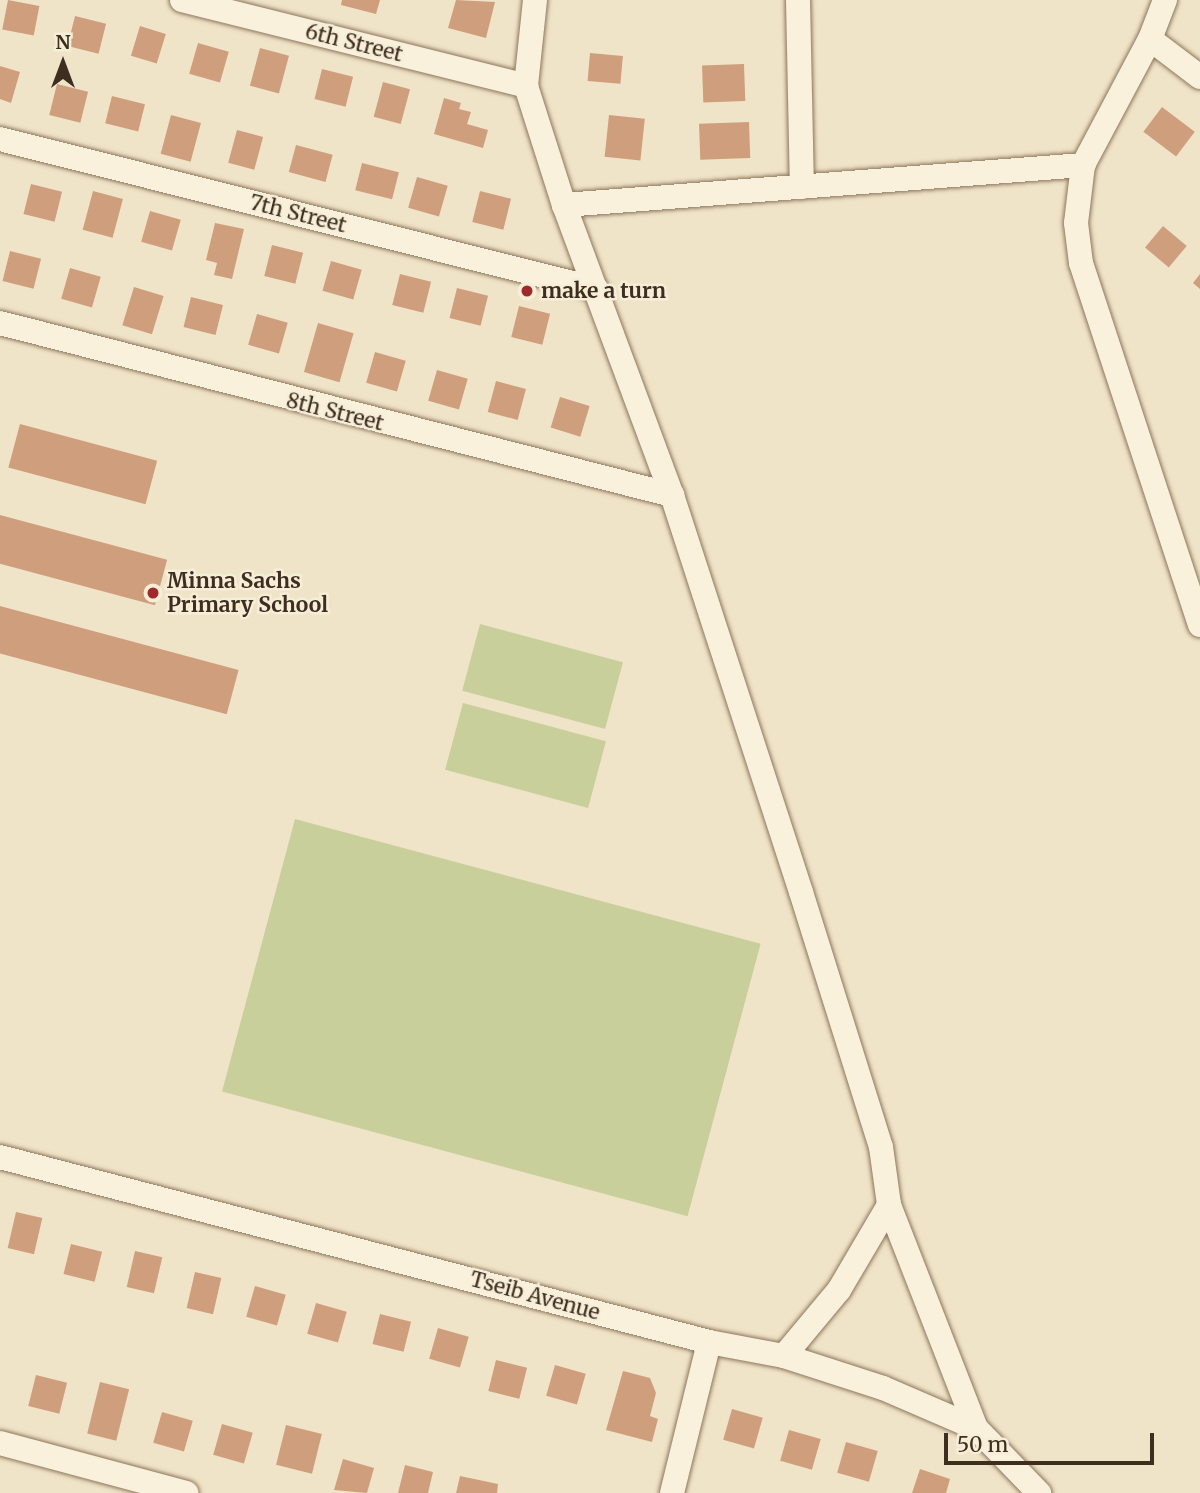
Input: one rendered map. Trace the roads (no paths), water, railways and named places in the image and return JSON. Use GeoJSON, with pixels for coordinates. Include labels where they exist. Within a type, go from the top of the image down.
{"type":"FeatureCollection","features":[{"type":"Feature","properties":{"kind":"street","name":"6th Street"},"geometry":{"type":"LineString","coordinates":[[182,0],[526,86]]}},
{"type":"Feature","properties":{"kind":"street"},"geometry":{"type":"LineString","coordinates":[[535,0],[526,86],[564,205],[672,495],[862,1084],[881,1147],[889,1205],[976,1427]]}},
{"type":"Feature","properties":{"kind":"street"},"geometry":{"type":"LineString","coordinates":[[798,0],[802,187]]}},
{"type":"Feature","properties":{"kind":"street"},"geometry":{"type":"LineString","coordinates":[[1165,0],[1150,39],[1083,165],[1076,223],[1081,263],[1200,625]]}},
{"type":"Feature","properties":{"kind":"street"},"geometry":{"type":"LineString","coordinates":[[1150,39],[1200,77]]}},
{"type":"Feature","properties":{"kind":"street","name":"7th Street"},"geometry":{"type":"LineString","coordinates":[[0,139],[596,289]]}},
{"type":"Feature","properties":{"kind":"street"},"geometry":{"type":"LineString","coordinates":[[564,205],[1083,165]]}},
{"type":"Feature","properties":{"kind":"street","name":"8th Street"},"geometry":{"type":"LineString","coordinates":[[0,323],[672,495]]}},
{"type":"Feature","properties":{"kind":"street","name":"Tseib Avenue"},"geometry":{"type":"LineString","coordinates":[[0,1157],[709,1342],[784,1356],[883,1388],[976,1427],[1039,1493]]}},
{"type":"Feature","properties":{"kind":"street"},"geometry":{"type":"LineString","coordinates":[[784,1356],[839,1290],[889,1205]]}},
{"type":"Feature","properties":{"kind":"street"},"geometry":{"type":"LineString","coordinates":[[672,1493],[709,1342]]}},
{"type":"Feature","properties":{"kind":"street"},"geometry":{"type":"LineString","coordinates":[[0,1443],[187,1493]]}},
{"type":"Feature","properties":{"kind":"place","name":"make a turn"},"geometry":{"type":"Point","coordinates":[527,291]}},
{"type":"Feature","properties":{"kind":"place","name":"Minna Sachs Primary School"},"geometry":{"type":"Point","coordinates":[153,593]}}]}
